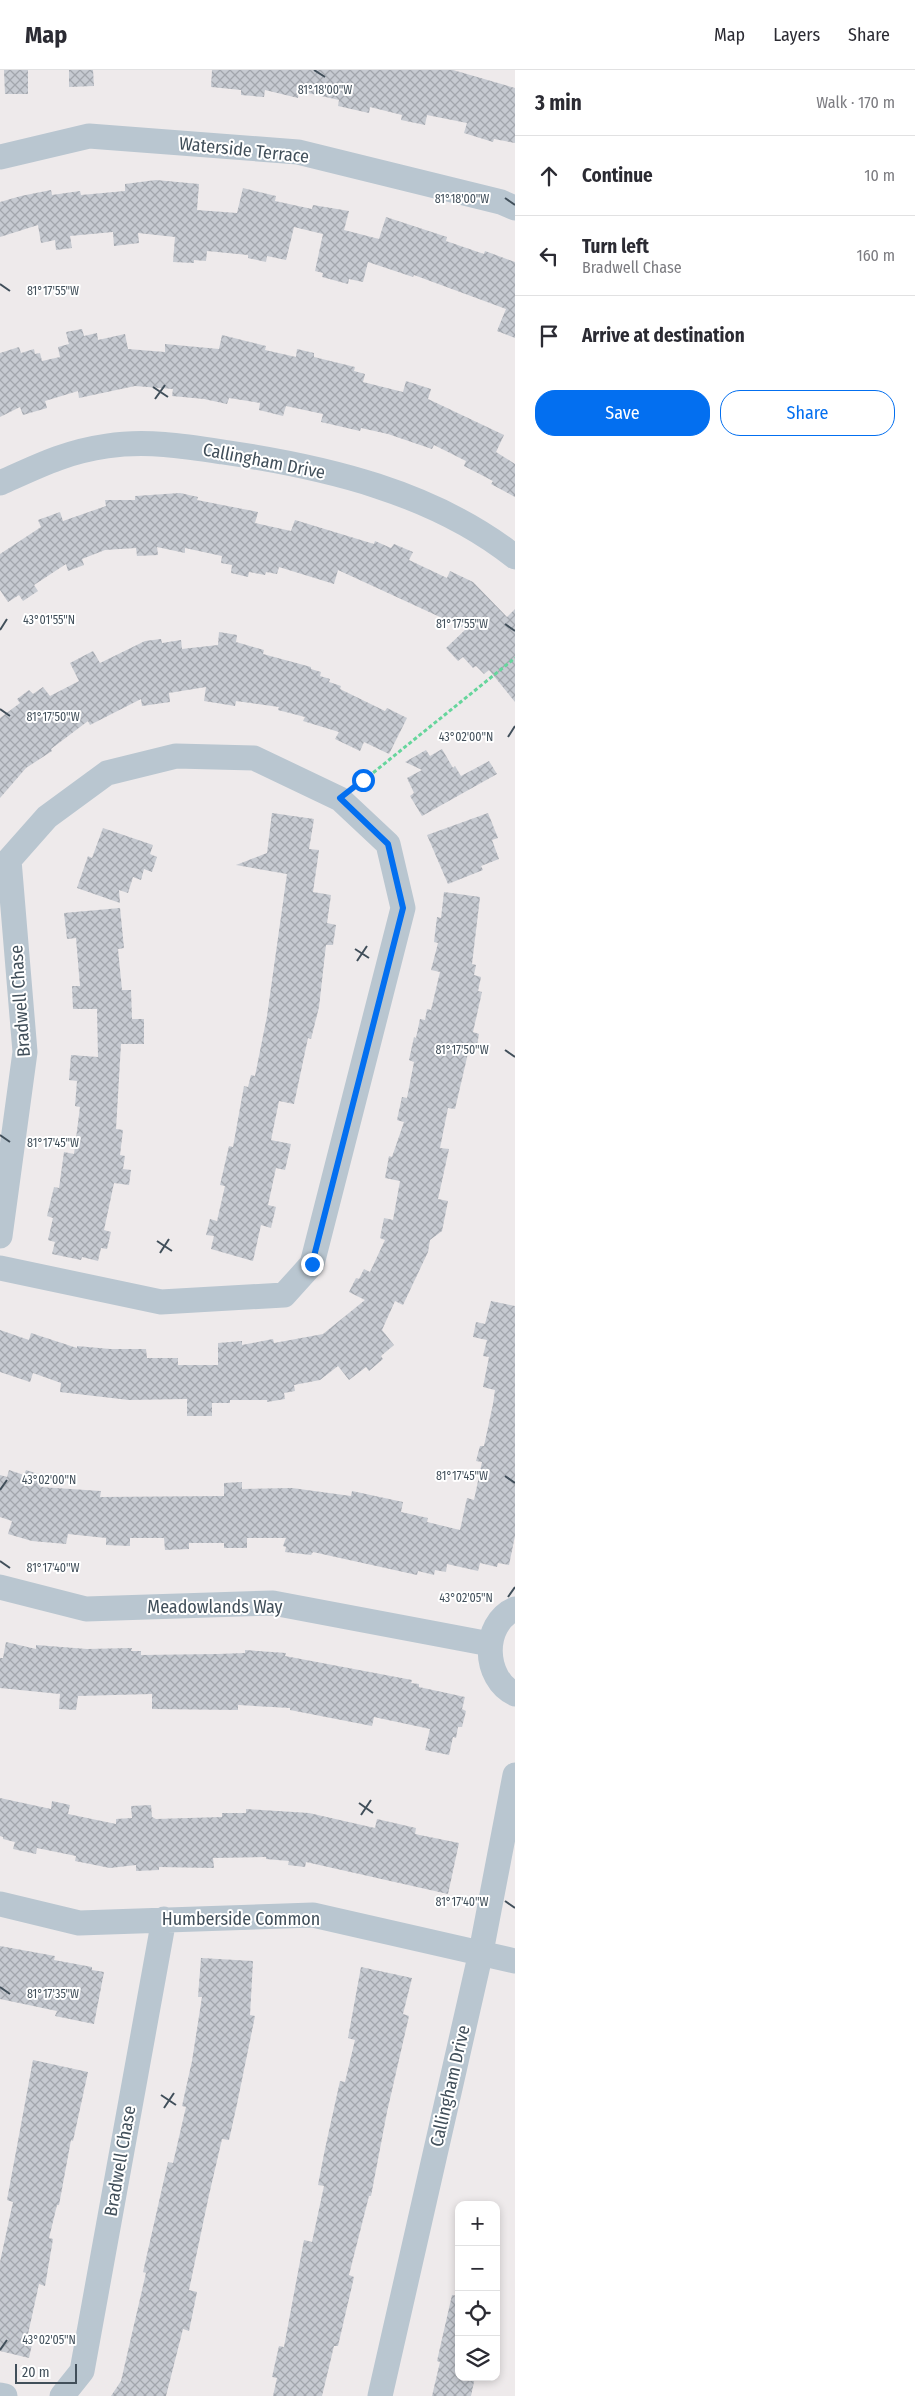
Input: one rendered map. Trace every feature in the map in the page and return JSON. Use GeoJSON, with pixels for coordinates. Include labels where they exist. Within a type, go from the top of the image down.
{"type":"FeatureCollection","features":[{"type":"Feature","properties":{"kind":"street","name":"Waterside Terrace"},"geometry":{"type":"LineString","coordinates":[[0,158],[89,136],[298,152],[501,202],[515,208]]}},
{"type":"Feature","properties":{"kind":"street","name":"Callingham Drive"},"geometry":{"type":"LineString","coordinates":[[0,483],[61,455],[107,446],[158,442],[286,461],[363,482],[432,506],[493,540],[515,557]]}},
{"type":"Feature","properties":{"kind":"street","name":"Bradwell Chase"},"geometry":{"type":"LineString","coordinates":[[0,1236],[26,1052],[9,860],[47,818],[107,773],[176,756],[254,758],[340,798],[388,844],[403,908],[312,1264],[284,1295],[161,1302],[0,1268]]}},
{"type":"Feature","properties":{"kind":"street","name":"Meadowlands Way"},"geometry":{"type":"LineString","coordinates":[[0,1587],[86,1609],[273,1603],[490,1644]]}},
{"type":"Feature","properties":{"kind":"street"},"geometry":{"type":"LineString","coordinates":[[515,1608],[497,1625],[490,1644],[490,1663],[498,1680],[515,1694]]}},
{"type":"Feature","properties":{"kind":"street","name":"Callingham Drive"},"geometry":{"type":"LineString","coordinates":[[380,2396],[481,1952],[515,1775]]}},
{"type":"Feature","properties":{"kind":"street","name":"Humberside Common"},"geometry":{"type":"LineString","coordinates":[[0,1904],[80,1923],[313,1915],[481,1952],[515,1962]]}},
{"type":"Feature","properties":{"kind":"street","name":"Bradwell Chase"},"geometry":{"type":"LineString","coordinates":[[62,2396],[82,2371],[164,1919]]}},
{"type":"Feature","properties":{"kind":"street"},"geometry":{"type":"LineString","coordinates":[[0,2395],[5,2396]]}},
{"type":"Feature","properties":{"kind":"path"},"geometry":{"type":"LineString","coordinates":[[340,798],[515,658]]}},
{"type":"Feature","properties":{"kind":"building"},"geometry":{"type":"Polygon","coordinates":[[[4,70],[28,70],[28,94],[5,94],[4,70]]]}},
{"type":"Feature","properties":{"kind":"building"},"geometry":{"type":"Polygon","coordinates":[[[69,70],[93,70],[94,86],[69,87],[69,70]]]}},
{"type":"Feature","properties":{"kind":"building"},"geometry":{"type":"Polygon","coordinates":[[[212,70],[453,70],[515,88],[515,143],[494,139],[493,142],[464,133],[467,123],[427,115],[425,125],[401,120],[402,115],[370,107],[369,113],[338,106],[339,100],[299,91],[298,98],[265,90],[264,97],[241,95],[241,90],[211,87],[212,70]]]}},
{"type":"Feature","properties":{"kind":"building"},"geometry":{"type":"Polygon","coordinates":[[[156,180],[199,184],[197,210],[237,213],[243,188],[276,196],[275,201],[312,209],[313,205],[349,211],[344,230],[379,239],[386,217],[447,237],[446,241],[484,254],[485,251],[515,262],[515,338],[497,331],[506,309],[414,275],[413,277],[368,262],[363,282],[349,279],[348,284],[322,277],[323,273],[315,271],[323,234],[294,227],[286,260],[267,256],[266,262],[248,258],[248,255],[207,251],[206,261],[194,260],[194,263],[173,262],[175,237],[138,233],[139,243],[114,246],[113,232],[70,236],[72,248],[56,250],[55,240],[41,243],[38,225],[0,237],[0,202],[51,190],[52,195],[80,191],[81,195],[125,191],[125,184],[156,180]]]}},
{"type":"Feature","properties":{"kind":"building"},"geometry":{"type":"Polygon","coordinates":[[[82,329],[84,336],[97,333],[98,340],[125,334],[128,349],[165,352],[165,344],[219,349],[222,335],[266,346],[265,350],[296,357],[297,349],[314,353],[314,357],[355,367],[354,371],[365,374],[363,382],[403,392],[406,381],[431,389],[428,399],[504,435],[496,452],[515,464],[515,497],[491,484],[493,481],[464,466],[466,461],[434,445],[432,449],[388,434],[361,428],[360,431],[321,422],[323,414],[286,406],[283,416],[259,410],[260,403],[229,398],[227,404],[204,399],[172,396],[173,389],[135,386],[79,398],[78,391],[45,401],[47,408],[23,415],[20,407],[0,417],[0,353],[19,347],[21,353],[34,349],[35,354],[40,353],[42,361],[60,357],[58,347],[69,344],[66,332],[82,329]]]}},
{"type":"Feature","properties":{"kind":"building"},"geometry":{"type":"Polygon","coordinates":[[[180,493],[198,497],[197,500],[258,512],[255,523],[291,531],[295,520],[374,544],[375,541],[391,548],[394,544],[413,552],[409,560],[447,578],[450,571],[473,582],[507,617],[515,609],[515,702],[489,670],[484,674],[476,666],[473,668],[463,657],[458,661],[446,648],[466,629],[338,570],[334,584],[279,567],[277,574],[266,572],[265,575],[249,572],[248,577],[231,573],[232,565],[221,563],[222,556],[185,548],[185,553],[157,547],[158,555],[137,556],[136,548],[105,550],[82,559],[84,565],[68,571],[66,564],[34,585],[38,591],[23,601],[19,595],[8,602],[0,590],[0,554],[41,527],[38,520],[60,512],[63,521],[106,506],[105,500],[135,500],[135,496],[180,493]]]}},
{"type":"Feature","properties":{"kind":"building"},"geometry":{"type":"Polygon","coordinates":[[[219,632],[237,635],[236,642],[264,650],[263,654],[311,667],[311,669],[321,672],[320,676],[330,679],[329,682],[341,686],[340,689],[385,711],[387,708],[407,718],[389,754],[364,742],[360,751],[335,739],[339,732],[303,721],[305,717],[278,710],[279,707],[236,701],[235,706],[204,701],[206,687],[169,693],[170,702],[142,706],[141,699],[90,725],[88,721],[51,749],[52,751],[26,768],[0,798],[0,718],[20,703],[17,699],[29,690],[33,694],[43,687],[50,696],[79,681],[70,663],[93,651],[100,663],[145,641],[161,639],[162,643],[181,640],[182,649],[218,645],[219,632]]]}},
{"type":"Feature","properties":{"kind":"building"},"geometry":{"type":"Polygon","coordinates":[[[442,749],[453,768],[455,766],[461,776],[489,761],[497,774],[422,816],[410,796],[414,793],[407,778],[422,770],[405,762],[426,750],[430,756],[442,749]]]}},
{"type":"Feature","properties":{"kind":"building"},"geometry":{"type":"Polygon","coordinates":[[[272,813],[314,819],[309,849],[319,850],[313,892],[331,895],[327,923],[336,925],[333,945],[326,945],[319,1007],[311,1039],[308,1038],[294,1104],[279,1101],[271,1140],[291,1144],[285,1170],[276,1168],[268,1205],[276,1207],[271,1228],[261,1225],[253,1261],[211,1249],[214,1236],[206,1235],[210,1219],[217,1221],[225,1186],[220,1185],[229,1146],[233,1147],[244,1086],[248,1087],[251,1075],[255,1076],[267,1016],[287,874],[236,865],[267,853],[272,813]]]}},
{"type":"Feature","properties":{"kind":"building"},"geometry":{"type":"Polygon","coordinates":[[[488,813],[498,838],[492,840],[499,859],[481,866],[483,870],[448,884],[427,835],[488,813]]]}},
{"type":"Feature","properties":{"kind":"building"},"geometry":{"type":"Polygon","coordinates":[[[103,828],[153,845],[150,854],[157,857],[152,872],[144,869],[141,880],[133,877],[128,893],[119,890],[120,903],[77,888],[88,856],[92,858],[103,828]]]}},
{"type":"Feature","properties":{"kind":"building"},"geometry":{"type":"Polygon","coordinates":[[[444,892],[480,897],[472,964],[476,965],[474,975],[481,977],[478,991],[482,992],[473,1032],[479,1034],[476,1051],[469,1049],[455,1109],[448,1108],[440,1148],[449,1149],[438,1199],[448,1201],[442,1231],[430,1240],[428,1252],[403,1305],[395,1301],[382,1330],[394,1345],[381,1356],[383,1359],[369,1371],[366,1367],[349,1380],[338,1366],[320,1380],[294,1385],[295,1391],[284,1393],[285,1399],[267,1402],[267,1400],[230,1400],[230,1403],[212,1403],[212,1416],[187,1416],[187,1399],[129,1400],[60,1392],[61,1383],[33,1373],[30,1382],[0,1372],[0,1330],[29,1340],[31,1333],[77,1348],[77,1346],[110,1349],[146,1349],[147,1358],[178,1358],[178,1365],[218,1365],[218,1343],[242,1341],[242,1345],[273,1339],[274,1343],[323,1334],[365,1300],[349,1292],[356,1278],[359,1279],[364,1269],[370,1272],[385,1240],[380,1238],[384,1218],[393,1220],[400,1181],[385,1178],[389,1156],[392,1157],[404,1122],[397,1120],[402,1097],[407,1098],[414,1062],[409,1060],[414,1037],[416,1038],[420,1019],[425,1020],[427,1009],[431,1010],[440,972],[431,970],[438,943],[434,942],[437,917],[441,918],[444,892]]]}},
{"type":"Feature","properties":{"kind":"building"},"geometry":{"type":"Polygon","coordinates":[[[120,908],[124,948],[118,949],[122,990],[131,990],[132,1019],[144,1019],[144,1044],[121,1044],[116,1129],[123,1130],[120,1155],[125,1156],[123,1169],[131,1170],[129,1185],[114,1183],[104,1230],[111,1232],[107,1249],[101,1248],[98,1261],[82,1257],[81,1260],[52,1254],[55,1242],[48,1240],[53,1218],[47,1216],[54,1187],[59,1188],[64,1152],[74,1154],[80,1107],[75,1106],[77,1081],[69,1080],[71,1055],[98,1057],[97,1009],[73,1009],[72,986],[80,986],[76,938],[67,939],[64,913],[120,908]]]}},
{"type":"Feature","properties":{"kind":"building"},"geometry":{"type":"Polygon","coordinates":[[[491,1301],[515,1306],[515,1536],[509,1565],[498,1563],[497,1567],[480,1563],[478,1571],[447,1564],[446,1572],[435,1570],[434,1575],[418,1571],[417,1575],[313,1552],[311,1555],[285,1552],[286,1547],[283,1546],[286,1538],[247,1538],[247,1548],[224,1548],[224,1543],[189,1543],[189,1549],[165,1550],[164,1538],[130,1538],[130,1546],[106,1545],[106,1538],[68,1534],[66,1544],[32,1541],[8,1534],[12,1521],[0,1517],[0,1475],[7,1477],[9,1470],[24,1475],[26,1470],[44,1476],[40,1487],[101,1491],[100,1497],[224,1496],[224,1483],[242,1482],[242,1489],[292,1488],[351,1496],[352,1491],[403,1502],[401,1512],[428,1518],[427,1522],[460,1530],[467,1498],[474,1500],[482,1462],[476,1461],[480,1446],[484,1446],[495,1390],[483,1387],[489,1357],[483,1356],[487,1340],[473,1337],[476,1322],[485,1324],[491,1301]]]}},
{"type":"Feature","properties":{"kind":"building"},"geometry":{"type":"Polygon","coordinates":[[[6,1642],[36,1649],[36,1645],[87,1649],[132,1648],[131,1651],[141,1651],[141,1655],[245,1653],[245,1650],[286,1653],[285,1656],[412,1680],[411,1683],[419,1684],[419,1687],[465,1697],[462,1709],[466,1711],[462,1727],[458,1727],[456,1738],[453,1737],[449,1755],[425,1750],[430,1729],[374,1717],[372,1726],[290,1710],[290,1708],[238,1705],[238,1710],[152,1709],[152,1694],[78,1696],[76,1710],[59,1709],[60,1694],[0,1688],[0,1658],[3,1658],[6,1642]]]}},
{"type":"Feature","properties":{"kind":"building"},"geometry":{"type":"Polygon","coordinates":[[[0,1798],[51,1809],[52,1801],[70,1805],[68,1814],[116,1824],[116,1819],[132,1818],[131,1806],[151,1805],[152,1817],[156,1819],[222,1817],[222,1813],[246,1813],[246,1809],[309,1813],[375,1828],[377,1819],[416,1828],[415,1834],[459,1843],[448,1894],[306,1862],[305,1867],[288,1865],[289,1861],[266,1859],[266,1857],[213,1858],[214,1868],[159,1867],[159,1870],[136,1871],[136,1865],[110,1868],[75,1861],[76,1856],[37,1848],[36,1854],[13,1849],[15,1842],[3,1839],[0,1836],[0,1798]]]}},
{"type":"Feature","properties":{"kind":"building"},"geometry":{"type":"Polygon","coordinates":[[[0,1946],[55,1956],[54,1960],[92,1967],[92,1970],[104,1972],[94,2024],[55,2016],[57,2011],[0,1999],[0,1946]]]}},
{"type":"Feature","properties":{"kind":"building"},"geometry":{"type":"Polygon","coordinates":[[[201,1958],[253,1961],[250,2015],[255,2016],[237,2104],[229,2140],[222,2139],[209,2195],[189,2290],[197,2292],[189,2331],[183,2329],[166,2396],[111,2396],[121,2381],[146,2273],[143,2272],[168,2162],[173,2163],[186,2107],[182,2106],[192,2061],[202,1997],[198,1997],[201,1958]]]}},
{"type":"Feature","properties":{"kind":"building"},"geometry":{"type":"Polygon","coordinates":[[[361,1967],[412,1978],[403,2014],[409,2016],[387,2112],[371,2196],[369,2196],[349,2275],[354,2277],[338,2346],[334,2346],[322,2396],[273,2396],[277,2378],[272,2377],[279,2346],[284,2347],[304,2240],[312,2242],[324,2186],[318,2185],[340,2081],[345,2082],[355,2040],[348,2038],[361,1967]]]}},
{"type":"Feature","properties":{"kind":"building"},"geometry":{"type":"Polygon","coordinates":[[[33,2060],[88,2072],[73,2141],[71,2140],[59,2205],[57,2205],[49,2238],[53,2239],[45,2286],[39,2284],[28,2334],[34,2335],[29,2358],[0,2351],[0,2262],[13,2202],[7,2200],[33,2060]]]}},
{"type":"Feature","properties":{"kind":"building"},"geometry":{"type":"Polygon","coordinates":[[[452,2295],[455,2295],[455,2381],[474,2381],[471,2396],[432,2396],[440,2362],[437,2361],[452,2295]]]}},
{"type":"Feature","properties":{"kind":"route"},"geometry":{"type":"LineString","coordinates":[[312,1264],[403,908],[388,844],[340,798],[363,780]]}}]}
